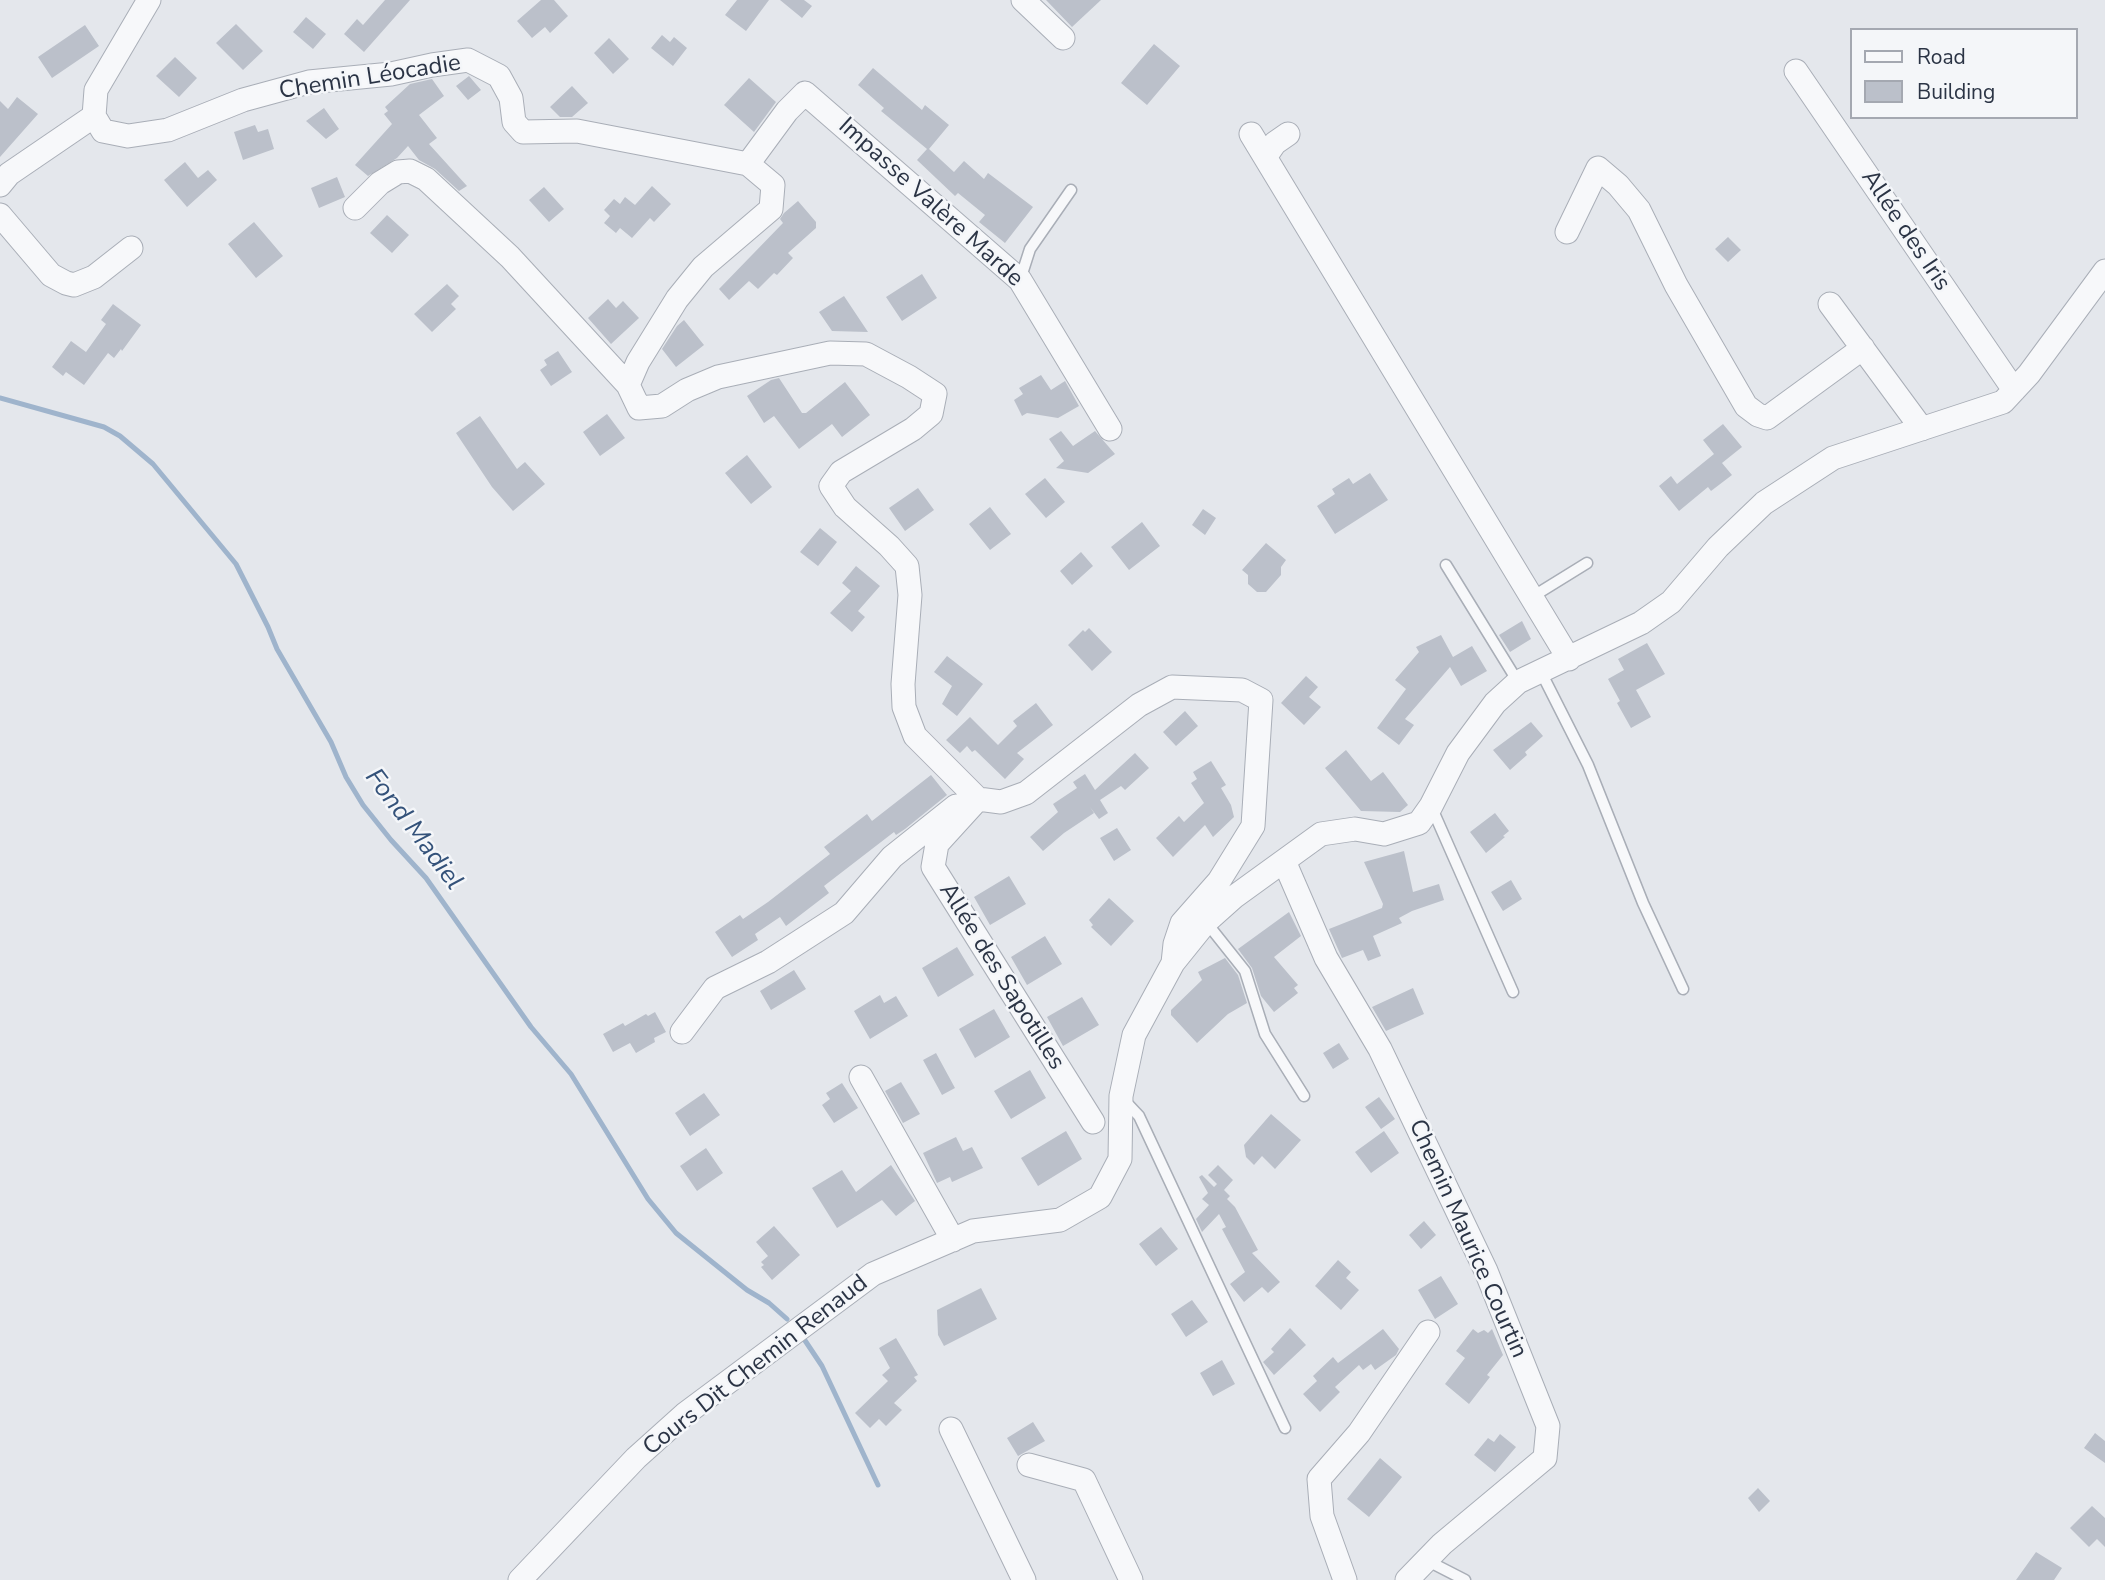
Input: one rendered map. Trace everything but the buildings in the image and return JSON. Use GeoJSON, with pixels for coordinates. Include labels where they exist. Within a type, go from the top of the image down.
{"type":"FeatureCollection","features":[{"type":"Feature","properties":{"kind":"street"},"geometry":{"type":"LineString","coordinates":[[0,186],[9,174],[94,116],[96,90],[149,0]]}},
{"type":"Feature","properties":{"kind":"street"},"geometry":{"type":"LineString","coordinates":[[1023,0],[1063,38]]}},
{"type":"Feature","properties":{"kind":"street","name":"Chemin Léocadie"},"geometry":{"type":"LineString","coordinates":[[94,116],[103,131],[128,136],[168,130],[243,100],[309,82],[391,74],[468,60],[499,76],[511,98],[514,122],[523,132],[577,131],[748,164]]}},
{"type":"Feature","properties":{"kind":"street","name":"Allée des Iris"},"geometry":{"type":"LineString","coordinates":[[1796,71],[2014,390]]}},
{"type":"Feature","properties":{"kind":"street","name":"Impasse Valère Marde"},"geometry":{"type":"LineString","coordinates":[[748,164],[787,111],[806,93],[1020,280],[1110,429]]}},
{"type":"Feature","properties":{"kind":"street"},"geometry":{"type":"LineString","coordinates":[[1251,134],[1570,659]]}},
{"type":"Feature","properties":{"kind":"street"},"geometry":{"type":"LineString","coordinates":[[1266,156],[1275,143],[1288,134]]}},
{"type":"Feature","properties":{"kind":"street"},"geometry":{"type":"LineString","coordinates":[[628,385],[638,362],[677,299],[694,278],[703,267],[771,209],[773,186],[748,164]]}},
{"type":"Feature","properties":{"kind":"street"},"geometry":{"type":"LineString","coordinates":[[1567,232],[1598,169],[1618,186],[1639,210],[1676,285],[1746,406],[1758,415],[1767,418],[1863,348]]}},
{"type":"Feature","properties":{"kind":"street"},"geometry":{"type":"LineString","coordinates":[[355,208],[380,183],[398,172],[410,171],[426,179],[510,257],[628,385],[639,408],[662,406],[687,390],[718,377],[830,354],[866,354],[935,394],[931,414],[913,429],[841,472],[831,486],[845,507],[890,546],[907,566],[910,595],[903,684],[904,707],[915,736],[975,796],[1001,802],[1026,793],[1139,705],[1172,687],[1242,690],[1261,700],[1252,826],[1219,881],[1182,923],[1175,944],[1173,963]]}},
{"type":"Feature","properties":{"kind":"street"},"geometry":{"type":"LineString","coordinates":[[0,215],[51,275],[66,283],[74,285],[94,277],[131,248]]}},
{"type":"Feature","properties":{"kind":"street","name":"Cours Dit Chemin Renaud"},"geometry":{"type":"LineString","coordinates":[[520,1580],[636,1458],[685,1414],[873,1274],[973,1231],[1060,1220],[1100,1197],[1120,1159],[1121,1096],[1134,1035],[1173,963],[1206,922],[1234,897],[1321,834],[1355,829],[1384,834],[1419,823],[1431,806],[1458,753],[1495,703],[1518,682],[1641,623],[1671,602],[1718,547],[1763,503],[1833,458],[2003,402],[2029,374],[2105,271]]}},
{"type":"Feature","properties":{"kind":"street"},"geometry":{"type":"LineString","coordinates":[[1830,304],[1922,429]]}},
{"type":"Feature","properties":{"kind":"street"},"geometry":{"type":"LineString","coordinates":[[682,1032],[715,988],[768,962],[844,913],[892,857],[975,796]]}},
{"type":"Feature","properties":{"kind":"street","name":"Allée des Sapotilles"},"geometry":{"type":"LineString","coordinates":[[975,796],[937,844],[933,867],[1093,1122]]}},
{"type":"Feature","properties":{"kind":"street","name":"Chemin Maurice Courtin"},"geometry":{"type":"LineString","coordinates":[[1284,861],[1326,958],[1380,1049],[1486,1271],[1548,1426],[1545,1458],[1442,1544],[1407,1580]]}},
{"type":"Feature","properties":{"kind":"street"},"geometry":{"type":"LineString","coordinates":[[861,1077],[953,1240]]}},
{"type":"Feature","properties":{"kind":"street"},"geometry":{"type":"LineString","coordinates":[[1345,1580],[1322,1516],[1319,1479],[1359,1433],[1428,1332]]}},
{"type":"Feature","properties":{"kind":"street"},"geometry":{"type":"LineString","coordinates":[[951,1429],[1024,1580]]}},
{"type":"Feature","properties":{"kind":"street"},"geometry":{"type":"LineString","coordinates":[[1028,1465],[1084,1480],[1131,1580]]}},
{"type":"Feature","properties":{"kind":"lane"},"geometry":{"type":"LineString","coordinates":[[1020,280],[1030,248],[1071,191]]}},
{"type":"Feature","properties":{"kind":"lane"},"geometry":{"type":"LineString","coordinates":[[1532,597],[1587,563]]}},
{"type":"Feature","properties":{"kind":"lane"},"geometry":{"type":"LineString","coordinates":[[1446,565],[1518,682]]}},
{"type":"Feature","properties":{"kind":"lane"},"geometry":{"type":"LineString","coordinates":[[1541,672],[1588,765],[1643,904],[1683,989]]}},
{"type":"Feature","properties":{"kind":"lane"},"geometry":{"type":"LineString","coordinates":[[1431,806],[1513,992]]}},
{"type":"Feature","properties":{"kind":"lane"},"geometry":{"type":"LineString","coordinates":[[1206,922],[1245,971],[1265,1034],[1304,1096]]}},
{"type":"Feature","properties":{"kind":"lane"},"geometry":{"type":"LineString","coordinates":[[1121,1096],[1139,1116],[1285,1429]]}},
{"type":"Feature","properties":{"kind":"lane"},"geometry":{"type":"LineString","coordinates":[[1426,1560],[1465,1580]]}},
{"type":"Feature","properties":{"kind":"waterway","name":"Fond Madiel"},"geometry":{"type":"LineString","coordinates":[[0,398],[104,427],[120,436],[153,464],[236,564],[277,649],[331,742],[346,777],[363,805],[426,878],[531,1027],[571,1074],[648,1199],[676,1233],[787,1319]]}},
{"type":"Feature","properties":{"kind":"waterway","name":"Fond Madiel"},"geometry":{"type":"LineString","coordinates":[[804,1339],[822,1366],[878,1485]]}}]}
